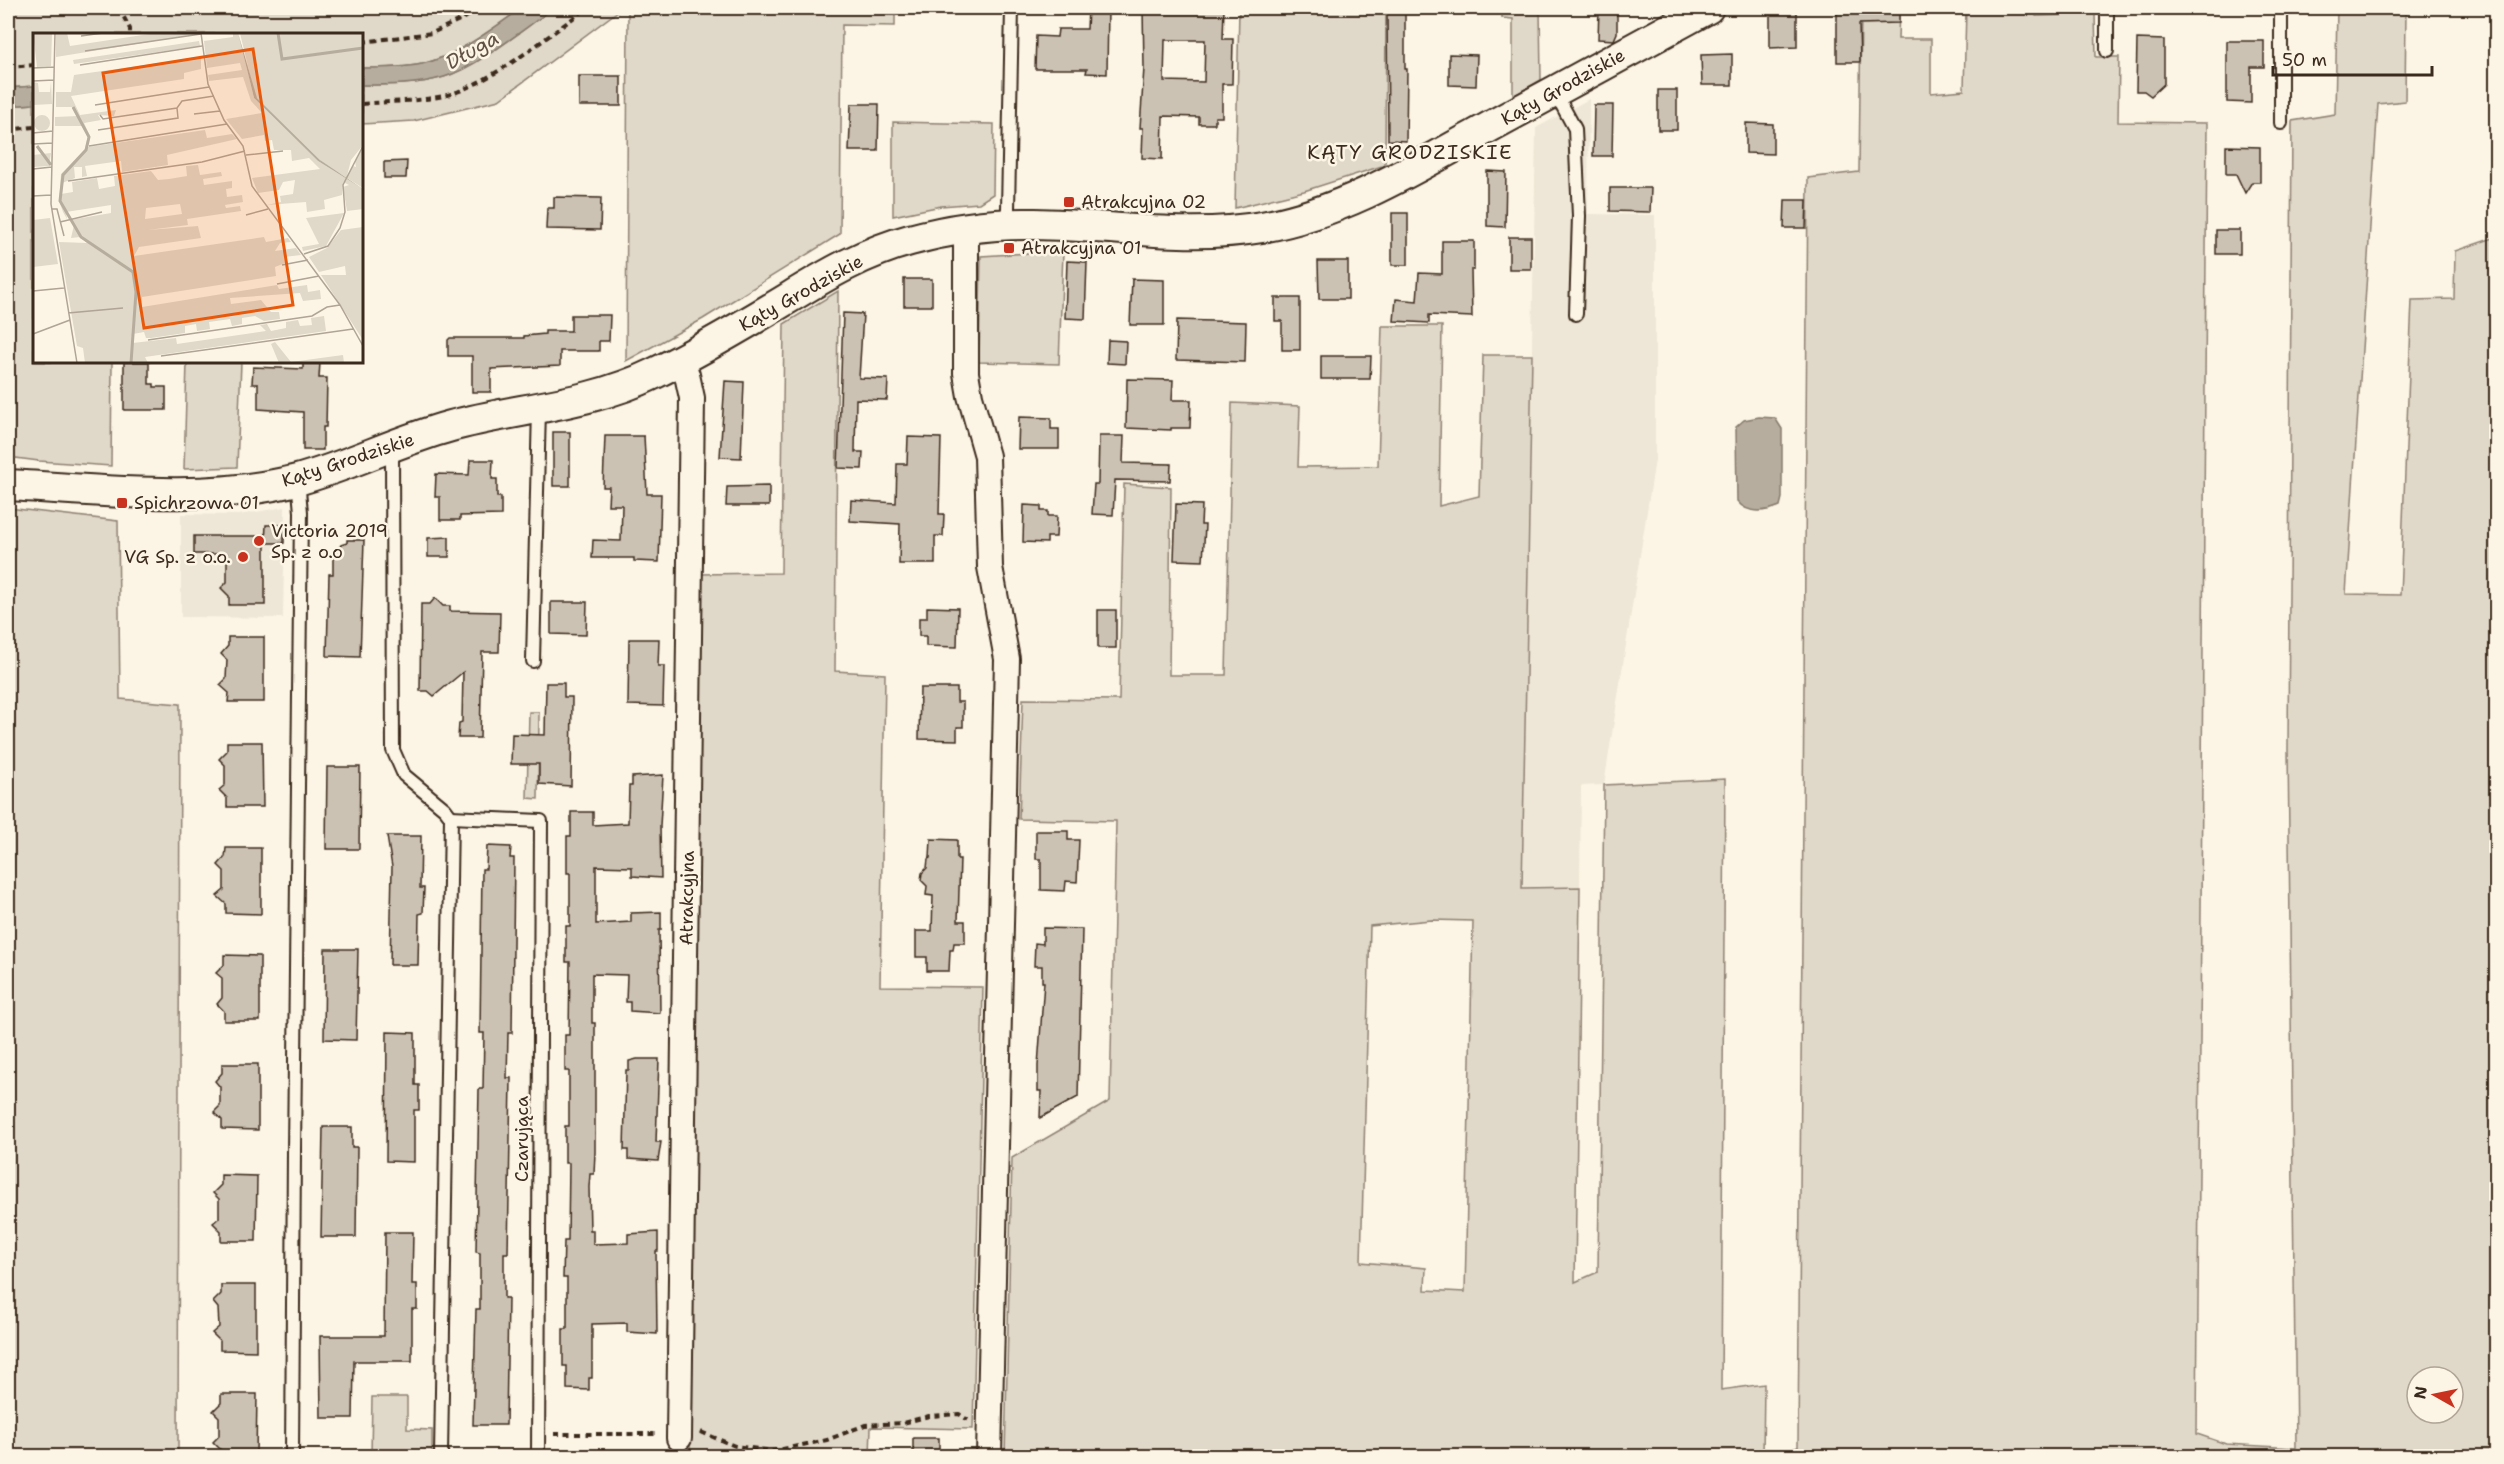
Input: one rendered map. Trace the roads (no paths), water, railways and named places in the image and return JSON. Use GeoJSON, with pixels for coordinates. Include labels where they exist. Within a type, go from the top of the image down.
{"type":"FeatureCollection","features":[{"type":"Feature","properties":{"kind":"street","name":"Kąty Grodziskie"},"geometry":{"type":"LineString","coordinates":[[8,485],[188,492],[235,489],[298,480],[452,426],[539,408],[631,384],[681,360],[850,262],[909,240],[1005,224],[1039,224],[1165,233],[1227,231],[1264,227],[1305,216],[1372,192],[1708,8]]}},
{"type":"Feature","properties":{"kind":"street"},"geometry":{"type":"LineString","coordinates":[[966,229],[966,373],[987,456],[990,567],[1007,659],[989,1446]]}},
{"type":"Feature","properties":{"kind":"street","name":"Atrakcyjna"},"geometry":{"type":"LineString","coordinates":[[674,1440],[692,398],[681,360]]}},
{"type":"Feature","properties":{"kind":"lane"},"geometry":{"type":"LineString","coordinates":[[1005,224],[1008,209],[1012,8]]}},
{"type":"Feature","properties":{"kind":"lane"},"geometry":{"type":"LineString","coordinates":[[2107,8],[2108,51]]}},
{"type":"Feature","properties":{"kind":"lane"},"geometry":{"type":"LineString","coordinates":[[2281,8],[2281,123]]}},
{"type":"Feature","properties":{"kind":"lane"},"geometry":{"type":"LineString","coordinates":[[1555,91],[1575,129],[1579,216],[1576,314]]}},
{"type":"Feature","properties":{"kind":"lane"},"geometry":{"type":"LineString","coordinates":[[533,661],[539,408]]}},
{"type":"Feature","properties":{"kind":"lane"},"geometry":{"type":"LineString","coordinates":[[392,446],[393,750],[404,775],[445,808],[451,817],[441,1456]]}},
{"type":"Feature","properties":{"kind":"lane"},"geometry":{"type":"LineString","coordinates":[[292,1456],[302,512],[298,480]]}},
{"type":"Feature","properties":{"kind":"lane","name":"Czarująca"},"geometry":{"type":"LineString","coordinates":[[451,817],[542,821],[538,1456]]}},
{"type":"Feature","properties":{"kind":"water","name":"Długa"},"geometry":{"type":"Polygon","coordinates":[[[522,8],[554,8],[486,56],[457,72],[434,80],[413,83],[363,85],[363,68],[407,66],[436,60],[449,55],[499,25],[522,8]]]}},
{"type":"Feature","properties":{"kind":"water"},"geometry":{"type":"Polygon","coordinates":[[[33,86],[33,104],[8,106],[8,88],[33,86]]]}},
{"type":"Feature","properties":{"kind":"water"},"geometry":{"type":"Polygon","coordinates":[[[1759,417],[1775,418],[1782,429],[1782,498],[1780,506],[1757,511],[1746,509],[1737,501],[1736,427],[1744,420],[1759,417]]]}},
{"type":"Feature","properties":{"kind":"place","name":"Atrakcyjna 02"},"geometry":{"type":"Point","coordinates":[1069,202]}},
{"type":"Feature","properties":{"kind":"place","name":"Atrakcyjna 01"},"geometry":{"type":"Point","coordinates":[1009,248]}},
{"type":"Feature","properties":{"kind":"place","name":"Spichrzowa 01"},"geometry":{"type":"Point","coordinates":[122,503]}},
{"type":"Feature","properties":{"kind":"place","name":"Victoria 2019 Sp. z o.o"},"geometry":{"type":"Point","coordinates":[259,541]}},
{"type":"Feature","properties":{"kind":"place","name":"VG Sp. z o.o."},"geometry":{"type":"Point","coordinates":[243,557]}},
{"type":"Feature","properties":{"kind":"district","name":"KĄTY GRODZISKIE"},"geometry":{"type":"Point","coordinates":[1410,152]}}]}
